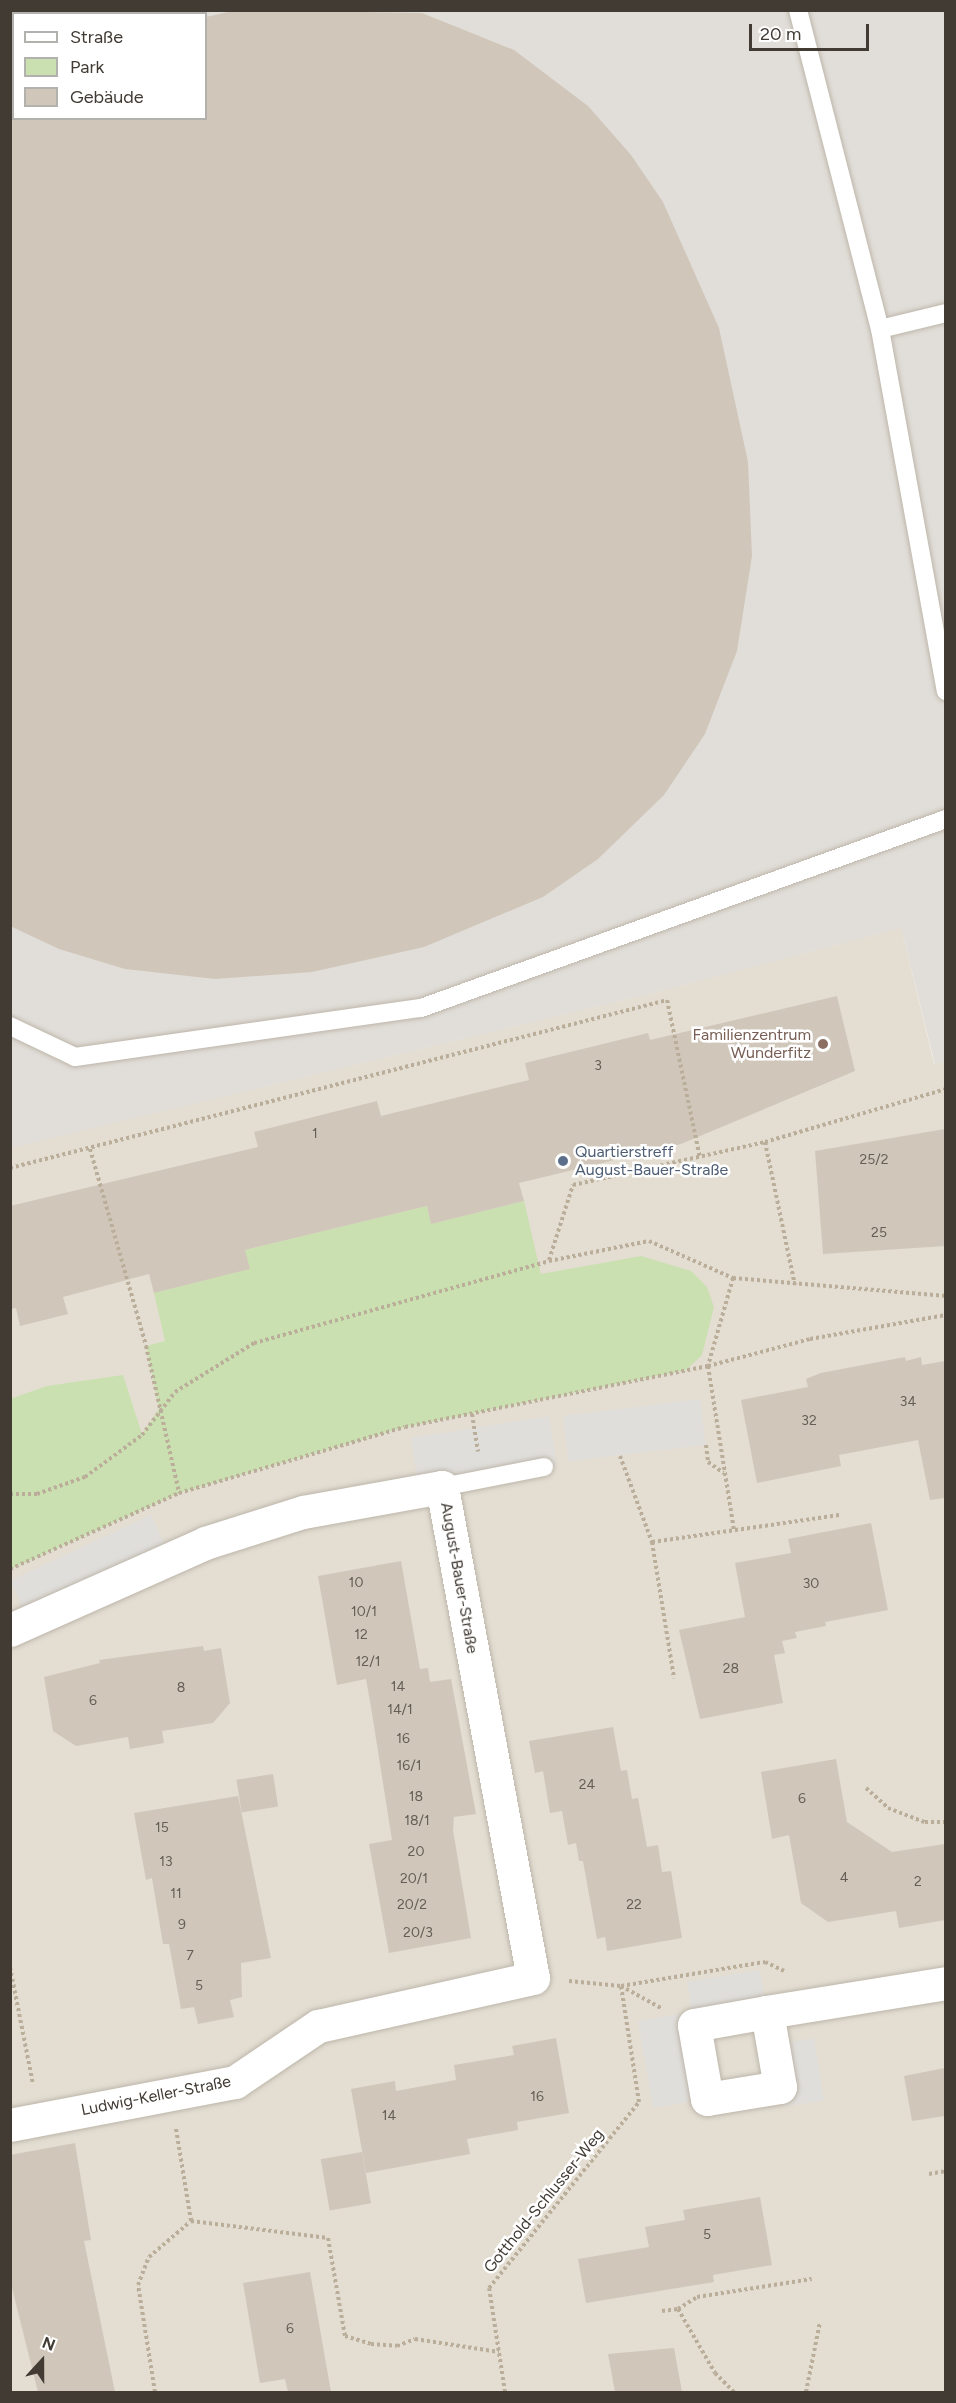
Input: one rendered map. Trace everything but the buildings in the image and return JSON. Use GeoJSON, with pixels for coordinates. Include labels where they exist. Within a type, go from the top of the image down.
{"type":"FeatureCollection","features":[{"type":"Feature","properties":{"kind":"street","name":"August-Bauer-Straße"},"geometry":{"type":"LineString","coordinates":[[10,1630],[205,1543],[303,1512],[442,1487],[532,1978]]}},
{"type":"Feature","properties":{"kind":"street","name":"Ludwig-Keller-Straße"},"geometry":{"type":"LineString","coordinates":[[25,2122],[235,2082],[318,2026],[532,1978]]}},
{"type":"Feature","properties":{"kind":"street"},"geometry":{"type":"LineString","coordinates":[[767,2013],[780,2087],[707,2099],[694,2025],[945,1983]]}},
{"type":"Feature","properties":{"kind":"lane"},"geometry":{"type":"LineString","coordinates":[[798,10],[880,330],[945,691]]}},
{"type":"Feature","properties":{"kind":"lane"},"geometry":{"type":"LineString","coordinates":[[880,330],[945,313]]}},
{"type":"Feature","properties":{"kind":"lane"},"geometry":{"type":"LineString","coordinates":[[10,1026],[75,1058],[421,1008],[945,819]]}},
{"type":"Feature","properties":{"kind":"lane"},"geometry":{"type":"LineString","coordinates":[[442,1487],[544,1467]]}},
{"type":"Feature","properties":{"kind":"path"},"geometry":{"type":"LineString","coordinates":[[10,1168],[667,1000],[700,1158]]}},
{"type":"Feature","properties":{"kind":"path"},"geometry":{"type":"LineString","coordinates":[[549,1261],[573,1185],[765,1142],[945,1089]]}},
{"type":"Feature","properties":{"kind":"path"},"geometry":{"type":"LineString","coordinates":[[765,1142],[795,1285]]}},
{"type":"Feature","properties":{"kind":"path"},"geometry":{"type":"LineString","coordinates":[[90,1149],[160,1410],[179,1493]]}},
{"type":"Feature","properties":{"kind":"path"},"geometry":{"type":"LineString","coordinates":[[10,1494],[37,1494],[85,1477],[142,1435],[160,1410],[210,1367],[254,1343],[549,1261],[649,1241],[733,1278],[945,1296]]}},
{"type":"Feature","properties":{"kind":"path"},"geometry":{"type":"LineString","coordinates":[[733,1278],[708,1366],[734,1530]]}},
{"type":"Feature","properties":{"kind":"path"},"geometry":{"type":"LineString","coordinates":[[10,1569],[179,1493],[405,1427],[708,1366],[810,1339],[945,1315]]}},
{"type":"Feature","properties":{"kind":"path"},"geometry":{"type":"LineString","coordinates":[[472,1414],[482,1479]]}},
{"type":"Feature","properties":{"kind":"path"},"geometry":{"type":"LineString","coordinates":[[706,1445],[708,1462],[725,1474]]}},
{"type":"Feature","properties":{"kind":"path"},"geometry":{"type":"LineString","coordinates":[[620,1456],[652,1542],[674,1678]]}},
{"type":"Feature","properties":{"kind":"path"},"geometry":{"type":"LineString","coordinates":[[652,1542],[839,1515]]}},
{"type":"Feature","properties":{"kind":"path"},"geometry":{"type":"LineString","coordinates":[[866,1788],[888,1808],[926,1822],[945,1822]]}},
{"type":"Feature","properties":{"kind":"path"},"geometry":{"type":"LineString","coordinates":[[10,1967],[25,2122]]}},
{"type":"Feature","properties":{"kind":"path"},"geometry":{"type":"LineString","coordinates":[[532,1978],[621,1986],[694,2025]]}},
{"type":"Feature","properties":{"kind":"path"},"geometry":{"type":"LineString","coordinates":[[170,2094],[191,2221]]}},
{"type":"Feature","properties":{"kind":"path","name":"Gotthold-Schlusser-Weg"},"geometry":{"type":"LineString","coordinates":[[506,2392],[489,2288],[639,2102]]}},
{"type":"Feature","properties":{"kind":"path"},"geometry":{"type":"LineString","coordinates":[[928,2174],[945,2171]]}},
{"type":"Feature","properties":{"kind":"path"},"geometry":{"type":"LineString","coordinates":[[155,2392],[138,2285],[148,2257],[191,2221],[328,2238],[345,2336],[371,2344],[397,2346],[415,2339],[499,2352]]}},
{"type":"Feature","properties":{"kind":"path"},"geometry":{"type":"LineString","coordinates":[[662,2311],[678,2308],[697,2297],[812,2279]]}},
{"type":"Feature","properties":{"kind":"path"},"geometry":{"type":"LineString","coordinates":[[678,2308],[716,2373],[734,2392]]}},
{"type":"Feature","properties":{"kind":"path"},"geometry":{"type":"LineString","coordinates":[[806,2392],[820,2322]]}},
{"type":"Feature","properties":{"kind":"shaded area"},"geometry":{"type":"Polygon","coordinates":[[[10,11],[945,11],[945,1062],[935,1064],[901,928],[653,993],[11,1148],[10,11]]]}},
{"type":"Feature","properties":{"kind":"shaded area"},"geometry":{"type":"Polygon","coordinates":[[[901,928],[934,1064],[946,1062],[945,2392],[11,2392],[10,1148],[653,993],[901,928]]]}},
{"type":"Feature","properties":{"kind":"shaded area"},"geometry":{"type":"Polygon","coordinates":[[[700,1399],[706,1445],[569,1461],[563,1416],[700,1399]]]}},
{"type":"Feature","properties":{"kind":"shaded area"},"geometry":{"type":"Polygon","coordinates":[[[549,1416],[557,1465],[419,1487],[411,1438],[549,1416]]]}},
{"type":"Feature","properties":{"kind":"shaded area"},"geometry":{"type":"Polygon","coordinates":[[[151,1515],[171,1558],[30,1623],[11,1581],[151,1515]]]}},
{"type":"Feature","properties":{"kind":"shaded area"},"geometry":{"type":"Polygon","coordinates":[[[760,1970],[767,2012],[694,2025],[707,2099],[653,2108],[638,2021],[692,2012],[687,1982],[760,1970]]]}},
{"type":"Feature","properties":{"kind":"shaded area"},"geometry":{"type":"Polygon","coordinates":[[[814,2038],[824,2100],[782,2107],[773,2045],[814,2038]]]}},
{"type":"Feature","properties":{"kind":"green space"},"geometry":{"type":"Polygon","coordinates":[[[524,1201],[541,1274],[641,1256],[691,1271],[707,1287],[714,1307],[702,1355],[686,1370],[405,1427],[179,1493],[11,1569],[10,1399],[47,1386],[123,1375],[142,1434],[159,1409],[146,1346],[165,1341],[154,1293],[249,1269],[245,1250],[427,1206],[431,1224],[524,1201]]]}},
{"type":"Feature","properties":{"kind":"place","name":"Familienzentrum Wunderfitz"},"geometry":{"type":"Point","coordinates":[823,1044]}},
{"type":"Feature","properties":{"kind":"place","name":"Quartierstreff August-Bauer-Straße"},"geometry":{"type":"Point","coordinates":[563,1161]}}]}
